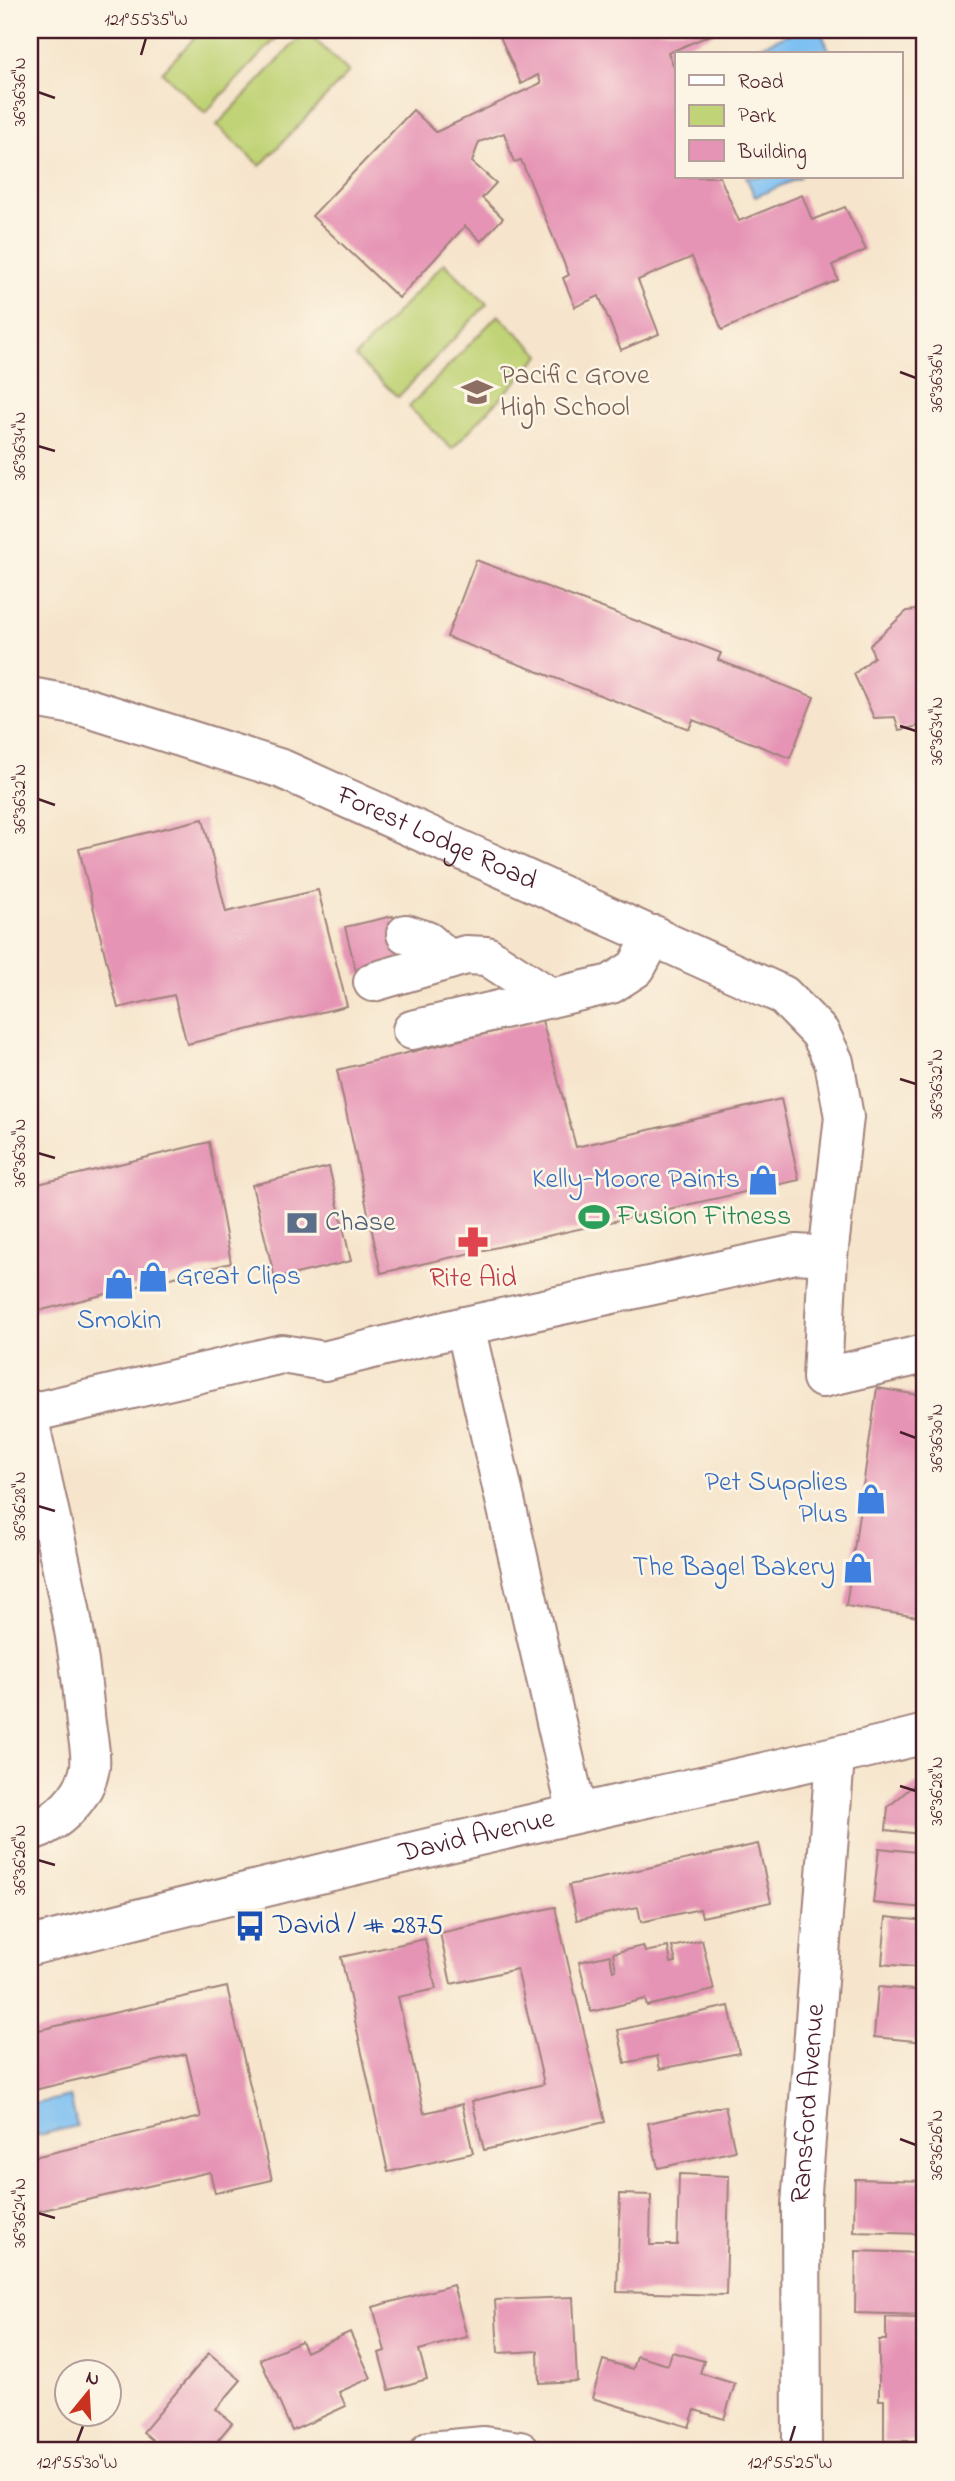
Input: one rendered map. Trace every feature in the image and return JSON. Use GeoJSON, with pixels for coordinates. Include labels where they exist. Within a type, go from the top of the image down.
{"type":"FeatureCollection","features":[{"type":"Feature","properties":{"kind":"street","name":"Forest Lodge Road"},"geometry":{"type":"LineString","coordinates":[[30,697],[85,707],[282,769],[783,995],[820,1033],[834,1062],[844,1117],[828,1256],[822,1378],[925,1354]]}},
{"type":"Feature","properties":{"kind":"street"},"geometry":{"type":"LineString","coordinates":[[406,934],[427,941],[449,960]]}},
{"type":"Feature","properties":{"kind":"street"},"geometry":{"type":"LineString","coordinates":[[412,1030],[611,984],[636,968],[654,935]]}},
{"type":"Feature","properties":{"kind":"street"},"geometry":{"type":"LineString","coordinates":[[373,982],[466,955],[487,956],[550,997]]}},
{"type":"Feature","properties":{"kind":"street"},"geometry":{"type":"LineString","coordinates":[[30,1413],[282,1354],[324,1362],[464,1326],[796,1254],[828,1256]]}},
{"type":"Feature","properties":{"kind":"street"},"geometry":{"type":"LineString","coordinates":[[464,1326],[577,1813]]}},
{"type":"Feature","properties":{"kind":"street"},"geometry":{"type":"LineString","coordinates":[[30,1424],[84,1685],[90,1770],[71,1804],[55,1818],[30,1830]]}},
{"type":"Feature","properties":{"kind":"street","name":"David Avenue"},"geometry":{"type":"LineString","coordinates":[[30,1946],[577,1813],[835,1757],[925,1734]]}},
{"type":"Feature","properties":{"kind":"street","name":"Ransford Avenue"},"geometry":{"type":"LineString","coordinates":[[803,2451],[801,2205],[835,1757]]}},
{"type":"Feature","properties":{"kind":"street"},"geometry":{"type":"LineString","coordinates":[[430,2451],[484,2446],[520,2451]]}},
{"type":"Feature","properties":{"kind":"green space"},"geometry":{"type":"Polygon","coordinates":[[[202,30],[284,30],[205,113],[162,72],[202,30]]]}},
{"type":"Feature","properties":{"kind":"green space"},"geometry":{"type":"Polygon","coordinates":[[[306,31],[349,72],[260,166],[217,125],[306,31]]]}},
{"type":"Feature","properties":{"kind":"green space"},"geometry":{"type":"Polygon","coordinates":[[[444,263],[487,304],[398,397],[355,357],[444,263]]]}},
{"type":"Feature","properties":{"kind":"green space"},"geometry":{"type":"Polygon","coordinates":[[[498,315],[541,355],[452,449],[409,407],[498,315]]]}},
{"type":"Feature","properties":{"kind":"water"},"geometry":{"type":"Polygon","coordinates":[[[798,30],[820,30],[830,52],[747,52],[798,30]]]}},
{"type":"Feature","properties":{"kind":"water"},"geometry":{"type":"Polygon","coordinates":[[[746,178],[799,178],[755,197],[746,178]]]}},
{"type":"Feature","properties":{"kind":"water"},"geometry":{"type":"Polygon","coordinates":[[[70,2096],[77,2126],[30,2137],[30,2105],[70,2096]]]}},
{"type":"Feature","properties":{"kind":"building"},"geometry":{"type":"Polygon","coordinates":[[[497,30],[722,30],[668,53],[675,69],[675,178],[720,178],[739,221],[802,195],[812,220],[845,207],[866,250],[832,265],[838,280],[722,330],[692,257],[638,280],[659,334],[621,350],[599,296],[575,307],[563,278],[569,275],[521,160],[514,162],[504,133],[479,142],[472,162],[496,183],[482,198],[503,218],[481,241],[465,226],[399,298],[312,216],[413,110],[436,132],[541,83],[538,75],[521,84],[497,30]]]}},
{"type":"Feature","properties":{"kind":"building"},"geometry":{"type":"Polygon","coordinates":[[[476,560],[721,653],[718,660],[814,697],[790,758],[693,720],[689,729],[447,637],[476,560]]]}},
{"type":"Feature","properties":{"kind":"building"},"geometry":{"type":"Polygon","coordinates":[[[925,609],[925,725],[899,730],[895,717],[874,718],[854,674],[874,657],[870,645],[907,611],[925,609]]]}},
{"type":"Feature","properties":{"kind":"building"},"geometry":{"type":"Polygon","coordinates":[[[203,819],[226,912],[318,890],[347,1006],[187,1044],[174,995],[118,1008],[79,849],[203,819]]]}},
{"type":"Feature","properties":{"kind":"building"},"geometry":{"type":"Polygon","coordinates":[[[393,916],[405,964],[357,976],[345,927],[393,916]]]}},
{"type":"Feature","properties":{"kind":"building"},"geometry":{"type":"Polygon","coordinates":[[[542,1020],[576,1147],[781,1099],[799,1180],[381,1273],[337,1070],[542,1020]]]}},
{"type":"Feature","properties":{"kind":"building"},"geometry":{"type":"Polygon","coordinates":[[[209,1142],[231,1263],[30,1313],[30,1186],[209,1142]]]}},
{"type":"Feature","properties":{"kind":"building","name":"Chase"},"geometry":{"type":"Polygon","coordinates":[[[329,1167],[351,1261],[275,1279],[252,1185],[329,1167]]]}},
{"type":"Feature","properties":{"kind":"building"},"geometry":{"type":"Polygon","coordinates":[[[877,1388],[925,1396],[925,1618],[846,1606],[877,1388]]]}},
{"type":"Feature","properties":{"kind":"building"},"geometry":{"type":"Polygon","coordinates":[[[30,1768],[38,1815],[30,1816],[30,1768]]]}},
{"type":"Feature","properties":{"kind":"building"},"geometry":{"type":"Polygon","coordinates":[[[915,1784],[925,1785],[920,1834],[886,1830],[888,1807],[915,1784]]]}},
{"type":"Feature","properties":{"kind":"building"},"geometry":{"type":"Polygon","coordinates":[[[758,1844],[771,1902],[702,1917],[700,1909],[641,1922],[638,1907],[577,1920],[569,1885],[758,1844]]]}},
{"type":"Feature","properties":{"kind":"building"},"geometry":{"type":"Polygon","coordinates":[[[879,1848],[925,1853],[925,1908],[873,1903],[879,1848]]]}},
{"type":"Feature","properties":{"kind":"building"},"geometry":{"type":"Polygon","coordinates":[[[555,1907],[605,2122],[484,2150],[472,2101],[544,2084],[517,1969],[451,1984],[440,1933],[555,1907]]]}},
{"type":"Feature","properties":{"kind":"building"},"geometry":{"type":"Polygon","coordinates":[[[886,1917],[925,1921],[925,1968],[882,1964],[886,1917]]]}},
{"type":"Feature","properties":{"kind":"building"},"geometry":{"type":"Polygon","coordinates":[[[425,1939],[436,1989],[398,1997],[424,2113],[462,2104],[473,2153],[388,2172],[341,1957],[425,1939]]]}},
{"type":"Feature","properties":{"kind":"building"},"geometry":{"type":"Polygon","coordinates":[[[702,1940],[714,1990],[647,2006],[645,1999],[591,2012],[579,1962],[610,1955],[613,1971],[616,1970],[613,1953],[643,1946],[645,1952],[668,1947],[671,1963],[676,1962],[672,1947],[702,1940]]]}},
{"type":"Feature","properties":{"kind":"building"},"geometry":{"type":"Polygon","coordinates":[[[227,1987],[272,2180],[215,2193],[210,2172],[30,2213],[30,2158],[201,2117],[186,2054],[30,2091],[30,2032],[227,1987]]]}},
{"type":"Feature","properties":{"kind":"building"},"geometry":{"type":"Polygon","coordinates":[[[878,1987],[925,1991],[925,2042],[874,2037],[878,1987]]]}},
{"type":"Feature","properties":{"kind":"building"},"geometry":{"type":"Polygon","coordinates":[[[729,2006],[739,2053],[660,2069],[657,2056],[625,2063],[618,2030],[729,2006]]]}},
{"type":"Feature","properties":{"kind":"building"},"geometry":{"type":"Polygon","coordinates":[[[725,2106],[735,2151],[658,2168],[648,2123],[725,2106]]]}},
{"type":"Feature","properties":{"kind":"building"},"geometry":{"type":"Polygon","coordinates":[[[679,2174],[729,2176],[726,2295],[617,2292],[620,2194],[651,2195],[650,2245],[677,2245],[679,2174]]]}},
{"type":"Feature","properties":{"kind":"building"},"geometry":{"type":"Polygon","coordinates":[[[855,2179],[925,2181],[925,2234],[854,2232],[855,2179]]]}},
{"type":"Feature","properties":{"kind":"building"},"geometry":{"type":"Polygon","coordinates":[[[856,2251],[925,2253],[925,2315],[855,2313],[856,2251]]]}},
{"type":"Feature","properties":{"kind":"building"},"geometry":{"type":"Polygon","coordinates":[[[453,2285],[467,2337],[419,2350],[427,2379],[389,2390],[379,2353],[385,2351],[373,2307],[453,2285]]]}},
{"type":"Feature","properties":{"kind":"building"},"geometry":{"type":"Polygon","coordinates":[[[573,2297],[577,2381],[539,2383],[538,2351],[498,2353],[495,2300],[573,2297]]]}},
{"type":"Feature","properties":{"kind":"building"},"geometry":{"type":"Polygon","coordinates":[[[886,2317],[925,2318],[925,2441],[884,2441],[884,2400],[879,2400],[879,2340],[886,2340],[886,2317]]]}},
{"type":"Feature","properties":{"kind":"building"},"geometry":{"type":"Polygon","coordinates":[[[350,2332],[371,2378],[339,2392],[346,2406],[292,2431],[260,2359],[301,2341],[306,2352],[350,2332]]]}},
{"type":"Feature","properties":{"kind":"building"},"geometry":{"type":"Polygon","coordinates":[[[672,2352],[704,2361],[700,2373],[735,2384],[724,2419],[695,2410],[689,2427],[592,2398],[603,2360],[633,2369],[637,2356],[668,2365],[672,2352]]]}},
{"type":"Feature","properties":{"kind":"building"},"geometry":{"type":"Polygon","coordinates":[[[209,2353],[241,2380],[216,2409],[232,2423],[218,2440],[222,2444],[216,2451],[166,2451],[143,2432],[209,2353]]]}},
{"type":"Feature","properties":{"kind":"place","name":"Pacific Grove High School"},"geometry":{"type":"Point","coordinates":[477,392]}},
{"type":"Feature","properties":{"kind":"place","name":"Kelly-Moore Paints"},"geometry":{"type":"Point","coordinates":[763,1180]}},
{"type":"Feature","properties":{"kind":"place","name":"Fusion Fitness"},"geometry":{"type":"Point","coordinates":[594,1217]}},
{"type":"Feature","properties":{"kind":"place","name":"Chase"},"geometry":{"type":"Point","coordinates":[302,1223]}},
{"type":"Feature","properties":{"kind":"place","name":"Rite Aid"},"geometry":{"type":"Point","coordinates":[473,1242]}},
{"type":"Feature","properties":{"kind":"place","name":"Great Clips"},"geometry":{"type":"Point","coordinates":[153,1277]}},
{"type":"Feature","properties":{"kind":"place","name":"Smokin"},"geometry":{"type":"Point","coordinates":[119,1284]}},
{"type":"Feature","properties":{"kind":"place","name":"Pet Supplies Plus"},"geometry":{"type":"Point","coordinates":[871,1499]}},
{"type":"Feature","properties":{"kind":"place","name":"The Bagel Bakery"},"geometry":{"type":"Point","coordinates":[858,1568]}},
{"type":"Feature","properties":{"kind":"place","name":"David / # 2875"},"geometry":{"type":"Point","coordinates":[250,1926]}}]}
